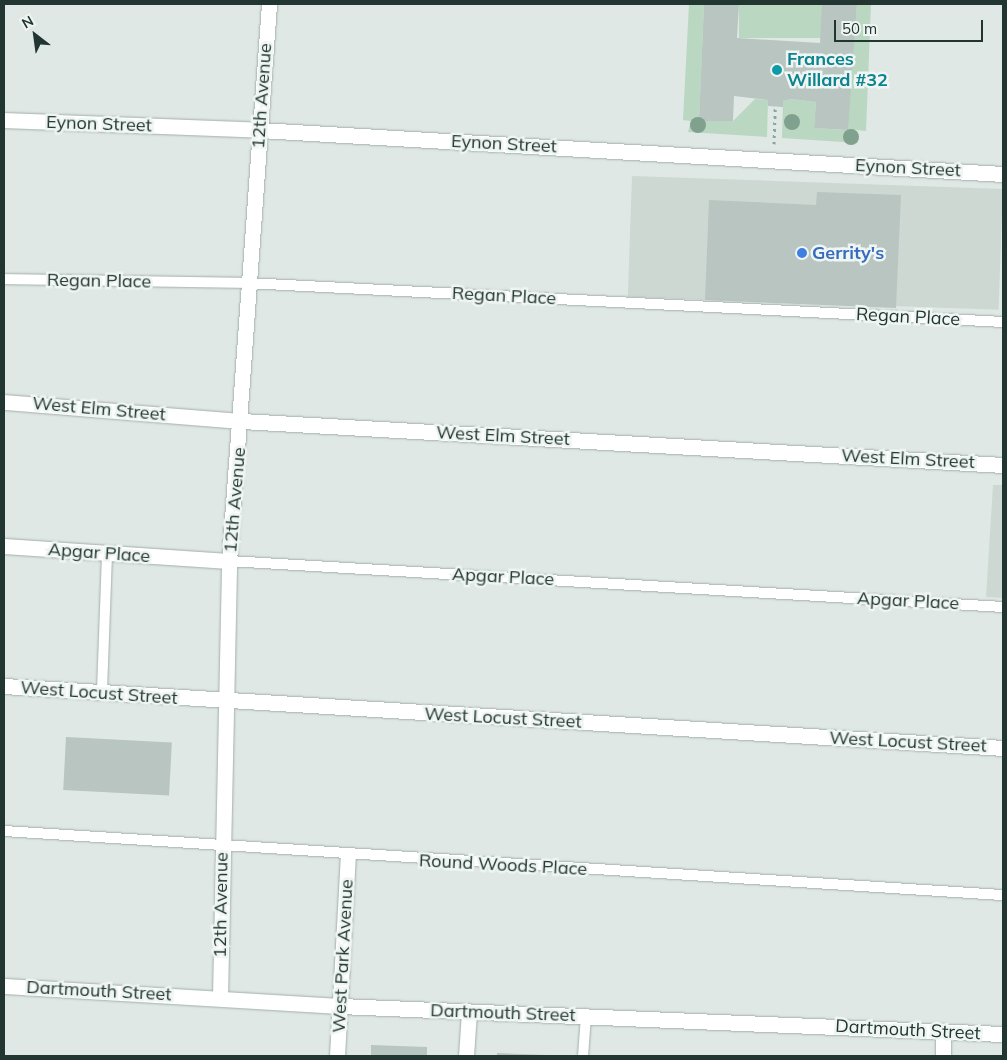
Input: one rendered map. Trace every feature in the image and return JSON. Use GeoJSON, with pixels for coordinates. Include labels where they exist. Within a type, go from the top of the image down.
{"type":"FeatureCollection","features":[{"type":"Feature","properties":{"kind":"street","name":"12th Avenue"},"geometry":{"type":"LineString","coordinates":[[220,997],[221,845],[229,561],[242,421],[247,283],[268,4]]}},
{"type":"Feature","properties":{"kind":"street","name":"Eynon Street"},"geometry":{"type":"LineString","coordinates":[[4,120],[260,130],[1003,174]]}},
{"type":"Feature","properties":{"kind":"street","name":"West Elm Street"},"geometry":{"type":"LineString","coordinates":[[4,402],[242,421],[1003,465]]}},
{"type":"Feature","properties":{"kind":"street","name":"Apgar Place"},"geometry":{"type":"LineString","coordinates":[[4,546],[229,561]]}},
{"type":"Feature","properties":{"kind":"street","name":"West Locust Street"},"geometry":{"type":"LineString","coordinates":[[4,686],[102,691],[226,702],[1003,748]]}},
{"type":"Feature","properties":{"kind":"street","name":"West Park Avenue"},"geometry":{"type":"LineString","coordinates":[[337,1056],[348,856]]}},
{"type":"Feature","properties":{"kind":"street","name":"Dartmouth Street"},"geometry":{"type":"LineString","coordinates":[[4,986],[220,997],[340,1006],[1003,1034]]}},
{"type":"Feature","properties":{"kind":"street"},"geometry":{"type":"LineString","coordinates":[[466,1056],[469,1012]]}},
{"type":"Feature","properties":{"kind":"street"},"geometry":{"type":"LineString","coordinates":[[943,1031],[943,1056]]}},
{"type":"Feature","properties":{"kind":"lane","name":"Regan Place"},"geometry":{"type":"LineString","coordinates":[[4,279],[247,283],[1003,322]]}},
{"type":"Feature","properties":{"kind":"lane"},"geometry":{"type":"LineString","coordinates":[[102,691],[107,553]]}},
{"type":"Feature","properties":{"kind":"lane","name":"Apgar Place"},"geometry":{"type":"LineString","coordinates":[[229,561],[1003,607]]}},
{"type":"Feature","properties":{"kind":"lane","name":"Round Woods Place"},"geometry":{"type":"LineString","coordinates":[[4,832],[221,845],[348,856],[1003,895]]}},
{"type":"Feature","properties":{"kind":"lane"},"geometry":{"type":"LineString","coordinates":[[583,1056],[586,1016]]}},
{"type":"Feature","properties":{"kind":"path"},"geometry":{"type":"LineString","coordinates":[[774,160],[775,108]]}},
{"type":"Feature","properties":{"kind":"shaded area"},"geometry":{"type":"Polygon","coordinates":[[[632,176],[1003,189],[999,310],[628,297],[632,176]]]}},
{"type":"Feature","properties":{"kind":"shaded area"},"geometry":{"type":"Polygon","coordinates":[[[993,485],[1003,485],[1003,598],[986,597],[993,485]]]}},
{"type":"Feature","properties":{"kind":"green space"},"geometry":{"type":"Polygon","coordinates":[[[689,4],[704,4],[699,121],[733,121],[755,99],[768,100],[767,137],[688,132],[691,121],[683,120],[689,4]]]}},
{"type":"Feature","properties":{"kind":"green space"},"geometry":{"type":"Polygon","coordinates":[[[739,4],[822,4],[822,38],[739,38],[739,4]]]}},
{"type":"Feature","properties":{"kind":"green space"},"geometry":{"type":"Polygon","coordinates":[[[857,4],[871,4],[866,131],[855,130],[858,143],[782,138],[783,101],[791,99],[816,102],[814,128],[847,130],[857,4]]]}},
{"type":"Feature","properties":{"kind":"building","name":"Frances Willard #32"},"geometry":{"type":"Polygon","coordinates":[[[704,4],[739,4],[737,38],[820,43],[822,4],[857,4],[848,130],[814,128],[816,102],[791,99],[783,101],[783,107],[768,106],[768,100],[734,96],[733,121],[699,121],[704,4]]]}},
{"type":"Feature","properties":{"kind":"building","name":"Gerrity's"},"geometry":{"type":"Polygon","coordinates":[[[817,192],[901,195],[896,308],[705,300],[709,200],[816,205],[817,192]]]}},
{"type":"Feature","properties":{"kind":"building"},"geometry":{"type":"Polygon","coordinates":[[[66,737],[172,743],[169,795],[63,790],[66,737]]]}},
{"type":"Feature","properties":{"kind":"building"},"geometry":{"type":"Polygon","coordinates":[[[371,1045],[427,1047],[427,1056],[371,1056],[371,1045]]]}},
{"type":"Feature","properties":{"kind":"building"},"geometry":{"type":"Polygon","coordinates":[[[497,1053],[546,1055],[546,1056],[497,1056],[497,1053]]]}},
{"type":"Feature","properties":{"kind":"place","name":"Frances Willard #32"},"geometry":{"type":"Point","coordinates":[777,70]}},
{"type":"Feature","properties":{"kind":"place","name":"Gerrity's"},"geometry":{"type":"Point","coordinates":[802,253]}}]}
